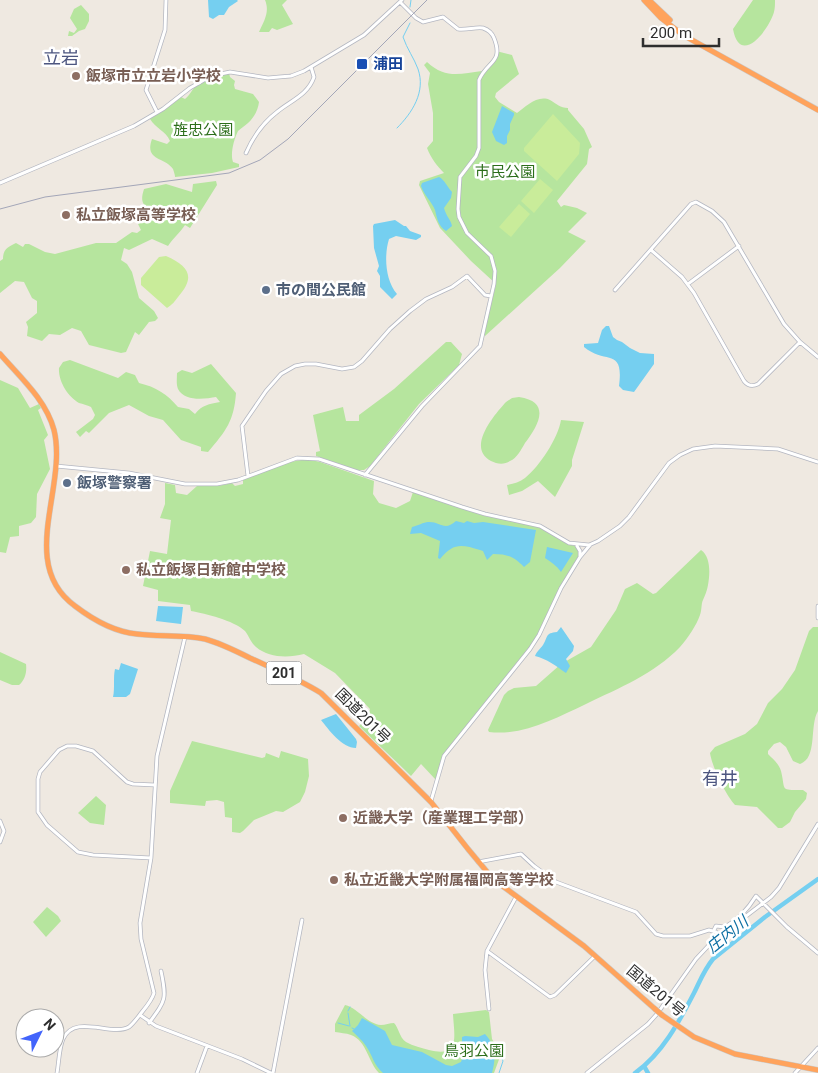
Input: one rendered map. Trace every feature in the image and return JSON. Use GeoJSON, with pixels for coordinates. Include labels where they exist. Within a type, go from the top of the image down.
{"type":"FeatureCollection","features":[{"type":"Feature","properties":{"kind":"highway"},"geometry":{"type":"LineString","coordinates":[[644,0],[661,18],[683,34],[818,108]]}},
{"type":"Feature","properties":{"kind":"highway"},"geometry":{"type":"LineString","coordinates":[[649,0],[678,28],[698,41],[809,104]]}},
{"type":"Feature","properties":{"kind":"highway","name":"国道201号"},"geometry":{"type":"LineString","coordinates":[[0,354],[46,408],[54,432],[56,466],[46,551],[53,581],[68,601],[87,614],[120,630],[138,634],[206,639],[300,680],[321,693],[431,802],[478,862],[493,878],[595,956],[662,1015],[709,1044],[734,1054],[818,1070]]}},
{"type":"Feature","properties":{"kind":"street"},"geometry":{"type":"LineString","coordinates":[[157,112],[146,90],[165,30],[166,0]]}},
{"type":"Feature","properties":{"kind":"street"},"geometry":{"type":"LineString","coordinates":[[0,183],[117,134],[157,112],[196,84],[215,75],[230,72],[268,78],[291,76],[364,35],[401,1],[422,22],[443,17],[448,19],[458,29],[478,28],[488,30],[493,36],[498,55],[479,80],[479,151],[460,177],[458,198],[458,217],[463,227],[470,237],[493,260],[495,278],[480,346],[422,406],[365,475]]}},
{"type":"Feature","properties":{"kind":"street"},"geometry":{"type":"LineString","coordinates":[[246,153],[252,140],[275,114],[298,98],[310,85],[314,77],[310,67]]}},
{"type":"Feature","properties":{"kind":"street"},"geometry":{"type":"LineString","coordinates":[[615,290],[694,202],[705,207],[728,227],[784,324],[800,342],[818,357]]}},
{"type":"Feature","properties":{"kind":"street"},"geometry":{"type":"LineString","coordinates":[[688,284],[739,246]]}},
{"type":"Feature","properties":{"kind":"street"},"geometry":{"type":"LineString","coordinates":[[651,250],[688,284],[744,380],[749,385],[754,386],[758,384],[800,342]]}},
{"type":"Feature","properties":{"kind":"street"},"geometry":{"type":"LineString","coordinates":[[248,476],[242,426],[281,374],[294,366],[305,364],[342,369],[354,367],[410,311],[426,299],[452,287],[467,276],[483,293],[491,296]]}},
{"type":"Feature","properties":{"kind":"street"},"geometry":{"type":"LineString","coordinates":[[431,802],[444,756],[530,649],[539,635],[561,588],[580,557],[590,545],[620,526],[629,517],[669,464],[680,455],[693,449],[715,446],[778,449],[818,462]]}},
{"type":"Feature","properties":{"kind":"street"},"geometry":{"type":"LineString","coordinates":[[56,466],[129,473],[185,484],[217,484],[238,480],[297,458],[319,459],[485,514],[540,526],[564,542],[576,545],[590,545]]}},
{"type":"Feature","properties":{"kind":"street"},"geometry":{"type":"LineString","coordinates":[[576,545],[580,551],[580,557]]}},
{"type":"Feature","properties":{"kind":"street"},"geometry":{"type":"LineString","coordinates":[[818,606],[818,618]]}},
{"type":"Feature","properties":{"kind":"street"},"geometry":{"type":"LineString","coordinates":[[57,1073],[63,1038],[73,1029],[79,1026],[123,1028],[130,1026],[151,1000],[154,993],[140,934],[140,923],[151,858],[157,756],[185,636]]}},
{"type":"Feature","properties":{"kind":"street"},"geometry":{"type":"LineString","coordinates":[[151,858],[86,854],[74,850],[47,825],[40,815],[38,779],[42,768],[59,750],[73,745],[96,752],[126,782],[155,785]]}},
{"type":"Feature","properties":{"kind":"street"},"geometry":{"type":"LineString","coordinates":[[0,821],[4,831],[0,842]]}},
{"type":"Feature","properties":{"kind":"street"},"geometry":{"type":"LineString","coordinates":[[587,1073],[652,1019],[696,959],[720,936],[764,904],[779,888],[818,824]]}},
{"type":"Feature","properties":{"kind":"street"},"geometry":{"type":"LineString","coordinates":[[478,862],[521,854],[556,882],[636,912],[653,932],[659,935],[690,936],[714,930],[716,926],[724,927],[748,909],[756,896],[818,954]]}},
{"type":"Feature","properties":{"kind":"street"},"geometry":{"type":"LineString","coordinates":[[489,1008],[485,970],[487,951],[517,896]]}},
{"type":"Feature","properties":{"kind":"street"},"geometry":{"type":"LineString","coordinates":[[140,1015],[149,1023],[272,1073],[302,920]]}},
{"type":"Feature","properties":{"kind":"street"},"geometry":{"type":"LineString","coordinates":[[714,930],[720,936]]}},
{"type":"Feature","properties":{"kind":"street"},"geometry":{"type":"LineString","coordinates":[[487,951],[519,973],[547,997],[552,997],[595,956]]}},
{"type":"Feature","properties":{"kind":"street"},"geometry":{"type":"LineString","coordinates":[[149,1023],[160,1008],[165,995],[161,971]]}},
{"type":"Feature","properties":{"kind":"street"},"geometry":{"type":"LineString","coordinates":[[197,1073],[207,1046]]}},
{"type":"Feature","properties":{"kind":"street"},"geometry":{"type":"LineString","coordinates":[[795,1073],[818,1048]]}},
{"type":"Feature","properties":{"kind":"green space"},"geometry":{"type":"Polygon","coordinates":[[[265,0],[287,0],[282,5],[293,24],[277,30],[272,28],[269,32],[259,32],[267,12],[265,0]]]}},
{"type":"Feature","properties":{"kind":"green space"},"geometry":{"type":"Polygon","coordinates":[[[753,0],[775,0],[775,8],[771,19],[761,35],[754,42],[742,45],[737,40],[733,29],[753,0]]]}},
{"type":"Feature","properties":{"kind":"green space"},"geometry":{"type":"Polygon","coordinates":[[[81,5],[89,14],[89,21],[85,29],[72,36],[68,36],[69,31],[74,33],[77,29],[70,18],[74,9],[81,5]]]}},
{"type":"Feature","properties":{"kind":"green space","name":"市民公園"},"geometry":{"type":"Polygon","coordinates":[[[496,51],[512,55],[519,74],[496,93],[495,97],[499,102],[517,113],[532,102],[541,99],[550,100],[561,107],[568,108],[584,129],[592,147],[589,149],[587,164],[557,201],[561,207],[564,205],[577,208],[587,213],[568,232],[586,241],[560,268],[485,336],[496,284],[440,228],[419,185],[420,181],[444,173],[434,162],[427,148],[433,141],[433,113],[428,84],[430,73],[424,65],[427,62],[440,71],[453,74],[482,71],[494,58],[496,51]]]}},
{"type":"Feature","properties":{"kind":"green space","name":"旌忠公園"},"geometry":{"type":"Polygon","coordinates":[[[229,73],[230,77],[235,81],[235,89],[253,94],[259,102],[254,116],[238,131],[235,138],[232,159],[233,162],[239,164],[239,167],[212,173],[175,177],[173,169],[156,158],[151,151],[152,139],[167,144],[170,141],[150,119],[181,97],[185,99],[195,87],[203,82],[229,73]]]}},
{"type":"Feature","properties":{"kind":"green space"},"geometry":{"type":"Polygon","coordinates":[[[553,114],[580,143],[579,154],[557,181],[524,151],[524,148],[553,114]]]}},
{"type":"Feature","properties":{"kind":"green space"},"geometry":{"type":"Polygon","coordinates":[[[540,179],[553,190],[534,213],[521,201],[540,179]]]}},
{"type":"Feature","properties":{"kind":"green space"},"geometry":{"type":"Polygon","coordinates":[[[216,181],[217,185],[190,228],[185,225],[168,246],[152,239],[129,250],[124,248],[121,260],[127,264],[132,272],[139,298],[154,311],[158,318],[155,321],[149,322],[139,335],[135,332],[126,352],[121,353],[89,345],[81,331],[72,328],[60,335],[49,334],[42,341],[27,336],[28,327],[26,322],[37,313],[37,301],[32,298],[24,282],[15,281],[0,293],[0,261],[3,259],[8,247],[16,243],[23,247],[25,244],[29,244],[45,252],[55,254],[96,243],[116,243],[132,232],[137,233],[141,230],[138,224],[147,217],[149,210],[142,201],[144,189],[166,184],[192,192],[193,184],[216,181]]]}},
{"type":"Feature","properties":{"kind":"green space"},"geometry":{"type":"Polygon","coordinates":[[[519,204],[530,214],[511,237],[499,227],[519,204]]]}},
{"type":"Feature","properties":{"kind":"green space"},"geometry":{"type":"Polygon","coordinates":[[[166,256],[185,268],[188,278],[184,290],[167,308],[141,285],[141,278],[159,257],[166,256]]]}},
{"type":"Feature","properties":{"kind":"green space"},"geometry":{"type":"Polygon","coordinates":[[[446,342],[451,342],[462,354],[459,365],[419,404],[370,466],[364,470],[357,470],[316,456],[316,452],[320,451],[313,415],[343,407],[346,421],[359,421],[359,415],[394,389],[446,342]]]}},
{"type":"Feature","properties":{"kind":"green space"},"geometry":{"type":"Polygon","coordinates":[[[70,360],[118,378],[126,372],[135,375],[139,383],[156,389],[170,398],[178,407],[189,409],[195,414],[206,405],[220,402],[216,397],[196,399],[185,396],[178,389],[177,373],[182,370],[192,373],[211,364],[236,393],[231,418],[220,438],[208,452],[201,451],[201,447],[181,440],[163,420],[149,416],[129,405],[109,413],[89,433],[86,431],[80,437],[76,432],[93,419],[95,415],[91,407],[79,403],[64,388],[59,368],[63,362],[70,360]]]}},
{"type":"Feature","properties":{"kind":"green space"},"geometry":{"type":"Polygon","coordinates":[[[0,380],[18,388],[30,408],[39,404],[41,408],[38,410],[48,435],[44,440],[50,469],[37,494],[36,517],[31,523],[19,526],[19,536],[10,537],[6,553],[0,552],[0,380]]]}},
{"type":"Feature","properties":{"kind":"green space"},"geometry":{"type":"Polygon","coordinates":[[[519,397],[536,404],[539,410],[537,423],[530,437],[515,458],[501,464],[493,462],[484,455],[481,448],[485,432],[489,423],[506,402],[512,398],[519,397]]]}},
{"type":"Feature","properties":{"kind":"green space"},"geometry":{"type":"Polygon","coordinates":[[[561,420],[584,422],[572,460],[572,466],[555,497],[538,481],[522,491],[509,495],[507,485],[523,479],[537,466],[548,451],[561,420]]]}},
{"type":"Feature","properties":{"kind":"green space"},"geometry":{"type":"Polygon","coordinates":[[[307,459],[374,481],[373,494],[379,503],[396,508],[410,501],[413,492],[485,516],[538,526],[575,546],[579,552],[530,647],[443,756],[436,780],[421,764],[411,776],[359,726],[368,717],[370,709],[335,673],[304,654],[285,656],[261,651],[240,627],[219,618],[191,611],[190,605],[158,601],[158,590],[143,586],[150,551],[167,554],[171,520],[160,518],[165,504],[165,483],[175,485],[176,493],[187,495],[197,486],[218,486],[232,483],[235,486],[243,484],[243,479],[290,462],[307,459]]]}},
{"type":"Feature","properties":{"kind":"green space"},"geometry":{"type":"Polygon","coordinates":[[[701,550],[707,557],[709,581],[702,602],[701,613],[689,636],[670,657],[636,680],[539,725],[502,733],[489,732],[488,730],[504,695],[508,691],[514,688],[536,686],[561,664],[591,647],[616,610],[625,589],[637,583],[653,594],[656,593],[701,550]]]}},
{"type":"Feature","properties":{"kind":"green space"},"geometry":{"type":"Polygon","coordinates":[[[813,627],[818,627],[818,711],[815,717],[809,755],[806,761],[800,764],[793,761],[786,747],[780,742],[774,744],[768,751],[768,754],[780,768],[785,788],[803,790],[807,793],[806,799],[795,812],[790,822],[782,828],[778,828],[757,807],[735,805],[713,766],[710,753],[715,747],[745,734],[757,724],[768,703],[782,689],[795,670],[809,631],[813,627]]]}},
{"type":"Feature","properties":{"kind":"green space"},"geometry":{"type":"Polygon","coordinates":[[[0,652],[26,664],[25,676],[19,685],[12,685],[0,680],[0,652]]]}},
{"type":"Feature","properties":{"kind":"green space"},"geometry":{"type":"Polygon","coordinates":[[[192,741],[262,758],[265,757],[266,753],[279,758],[281,751],[308,759],[309,776],[300,802],[283,812],[276,811],[254,820],[240,833],[232,832],[232,818],[225,817],[224,802],[217,800],[206,801],[205,806],[170,803],[170,791],[192,741]]]}},
{"type":"Feature","properties":{"kind":"green space"},"geometry":{"type":"Polygon","coordinates":[[[96,796],[106,805],[104,825],[90,823],[78,813],[96,796]]]}},
{"type":"Feature","properties":{"kind":"green space"},"geometry":{"type":"Polygon","coordinates":[[[47,907],[61,921],[46,937],[33,922],[47,907]]]}},
{"type":"Feature","properties":{"kind":"green space","name":"鳥羽公園"},"geometry":{"type":"Polygon","coordinates":[[[345,1005],[376,1024],[394,1023],[406,1042],[439,1052],[451,1048],[453,1043],[453,1014],[486,1010],[489,1012],[492,1039],[501,1054],[494,1073],[379,1073],[361,1042],[349,1034],[335,1032],[335,1024],[345,1005]]]}},
{"type":"Feature","properties":{"kind":"water"},"geometry":{"type":"Polygon","coordinates":[[[208,0],[238,1],[229,7],[224,15],[219,15],[213,19],[209,17],[208,0]]]}},
{"type":"Feature","properties":{"kind":"water"},"geometry":{"type":"Polygon","coordinates":[[[502,106],[514,113],[507,136],[507,143],[504,145],[496,141],[492,132],[502,106]]]}},
{"type":"Feature","properties":{"kind":"water"},"geometry":{"type":"Polygon","coordinates":[[[439,177],[452,192],[451,198],[444,208],[452,226],[446,231],[437,219],[434,207],[421,186],[422,183],[439,177]]]}},
{"type":"Feature","properties":{"kind":"water"},"geometry":{"type":"Polygon","coordinates":[[[395,220],[406,226],[410,231],[421,235],[421,237],[416,240],[396,236],[389,239],[386,252],[388,275],[397,294],[392,299],[380,287],[380,276],[377,271],[379,266],[374,248],[373,226],[374,224],[395,220]]]}},
{"type":"Feature","properties":{"kind":"water"},"geometry":{"type":"Polygon","coordinates":[[[609,326],[613,337],[630,348],[640,353],[654,354],[654,364],[634,392],[623,390],[619,386],[620,374],[616,361],[584,347],[584,344],[598,343],[602,330],[609,326]]]}},
{"type":"Feature","properties":{"kind":"water"},"geometry":{"type":"Polygon","coordinates":[[[456,521],[464,523],[467,521],[474,523],[483,522],[536,530],[530,562],[524,567],[507,555],[498,554],[493,554],[487,560],[483,551],[462,546],[449,550],[440,559],[438,558],[440,541],[421,533],[410,534],[412,527],[428,522],[448,526],[456,521]]]}},
{"type":"Feature","properties":{"kind":"water"},"geometry":{"type":"Polygon","coordinates":[[[547,547],[573,553],[561,572],[545,558],[547,547]]]}},
{"type":"Feature","properties":{"kind":"water"},"geometry":{"type":"Polygon","coordinates":[[[158,606],[183,607],[181,624],[156,621],[158,606]]]}},
{"type":"Feature","properties":{"kind":"water"},"geometry":{"type":"Polygon","coordinates":[[[561,627],[574,646],[573,651],[566,659],[570,666],[566,673],[535,656],[547,636],[557,632],[561,627]]]}},
{"type":"Feature","properties":{"kind":"water"},"geometry":{"type":"Polygon","coordinates":[[[121,663],[138,669],[130,694],[126,697],[113,697],[115,669],[119,670],[121,663]]]}},
{"type":"Feature","properties":{"kind":"water"},"geometry":{"type":"Polygon","coordinates":[[[336,714],[356,739],[356,748],[341,742],[321,720],[336,714]]]}},
{"type":"Feature","properties":{"kind":"water"},"geometry":{"type":"Polygon","coordinates":[[[362,1018],[385,1031],[392,1045],[422,1052],[446,1065],[452,1066],[461,1062],[462,1037],[478,1037],[485,1034],[494,1052],[492,1073],[383,1073],[364,1044],[352,1031],[362,1018]]]}},
{"type":"Feature","properties":{"kind":"waterway"},"geometry":{"type":"LineString","coordinates":[[410,7],[411,0]]}},
{"type":"Feature","properties":{"kind":"waterway"},"geometry":{"type":"LineString","coordinates":[[397,128],[408,116],[416,102],[420,86],[418,69],[403,37],[410,23]]}},
{"type":"Feature","properties":{"kind":"waterway","name":"庄内川"},"geometry":{"type":"LineString","coordinates":[[635,1073],[654,1057],[669,1037],[713,959],[765,917],[818,879]]}},
{"type":"Feature","properties":{"kind":"waterway"},"geometry":{"type":"LineString","coordinates":[[348,1011],[350,1007]]}},
{"type":"Feature","properties":{"kind":"waterway"},"geometry":{"type":"LineString","coordinates":[[348,1013],[350,1026]]}},
{"type":"Feature","properties":{"kind":"waterway"},"geometry":{"type":"LineString","coordinates":[[338,1023],[349,1026]]}},
{"type":"Feature","properties":{"kind":"waterway"},"geometry":{"type":"LineString","coordinates":[[496,1052],[503,1061],[499,1073]]}},
{"type":"Feature","properties":{"kind":"waterway","name":"庄内川"},"geometry":{"type":"LineString","coordinates":[[644,1066],[648,1073]]}},
{"type":"Feature","properties":{"kind":"railway"},"geometry":{"type":"LineString","coordinates":[[0,209],[45,197],[229,173],[260,160],[288,139],[427,0]]}},
{"type":"Feature","properties":{"kind":"place","name":"浦田"},"geometry":{"type":"Point","coordinates":[362,64]}},
{"type":"Feature","properties":{"kind":"place","name":"飯塚市立立岩小学校"},"geometry":{"type":"Point","coordinates":[76,76]}},
{"type":"Feature","properties":{"kind":"place","name":"私立飯塚高等学校"},"geometry":{"type":"Point","coordinates":[66,215]}},
{"type":"Feature","properties":{"kind":"place","name":"市の間公民館"},"geometry":{"type":"Point","coordinates":[266,290]}},
{"type":"Feature","properties":{"kind":"place","name":"飯塚警察署"},"geometry":{"type":"Point","coordinates":[67,483]}},
{"type":"Feature","properties":{"kind":"place","name":"私立飯塚日新館中学校"},"geometry":{"type":"Point","coordinates":[126,570]}},
{"type":"Feature","properties":{"kind":"place","name":"近畿大学（産業理工学部）"},"geometry":{"type":"Point","coordinates":[343,818]}},
{"type":"Feature","properties":{"kind":"place","name":"私立近畿大学附属福岡高等学校"},"geometry":{"type":"Point","coordinates":[334,880]}},
{"type":"Feature","properties":{"kind":"district","name":"立岩"},"geometry":{"type":"Point","coordinates":[61,58]}},
{"type":"Feature","properties":{"kind":"district","name":"有井"},"geometry":{"type":"Point","coordinates":[720,779]}}]}
